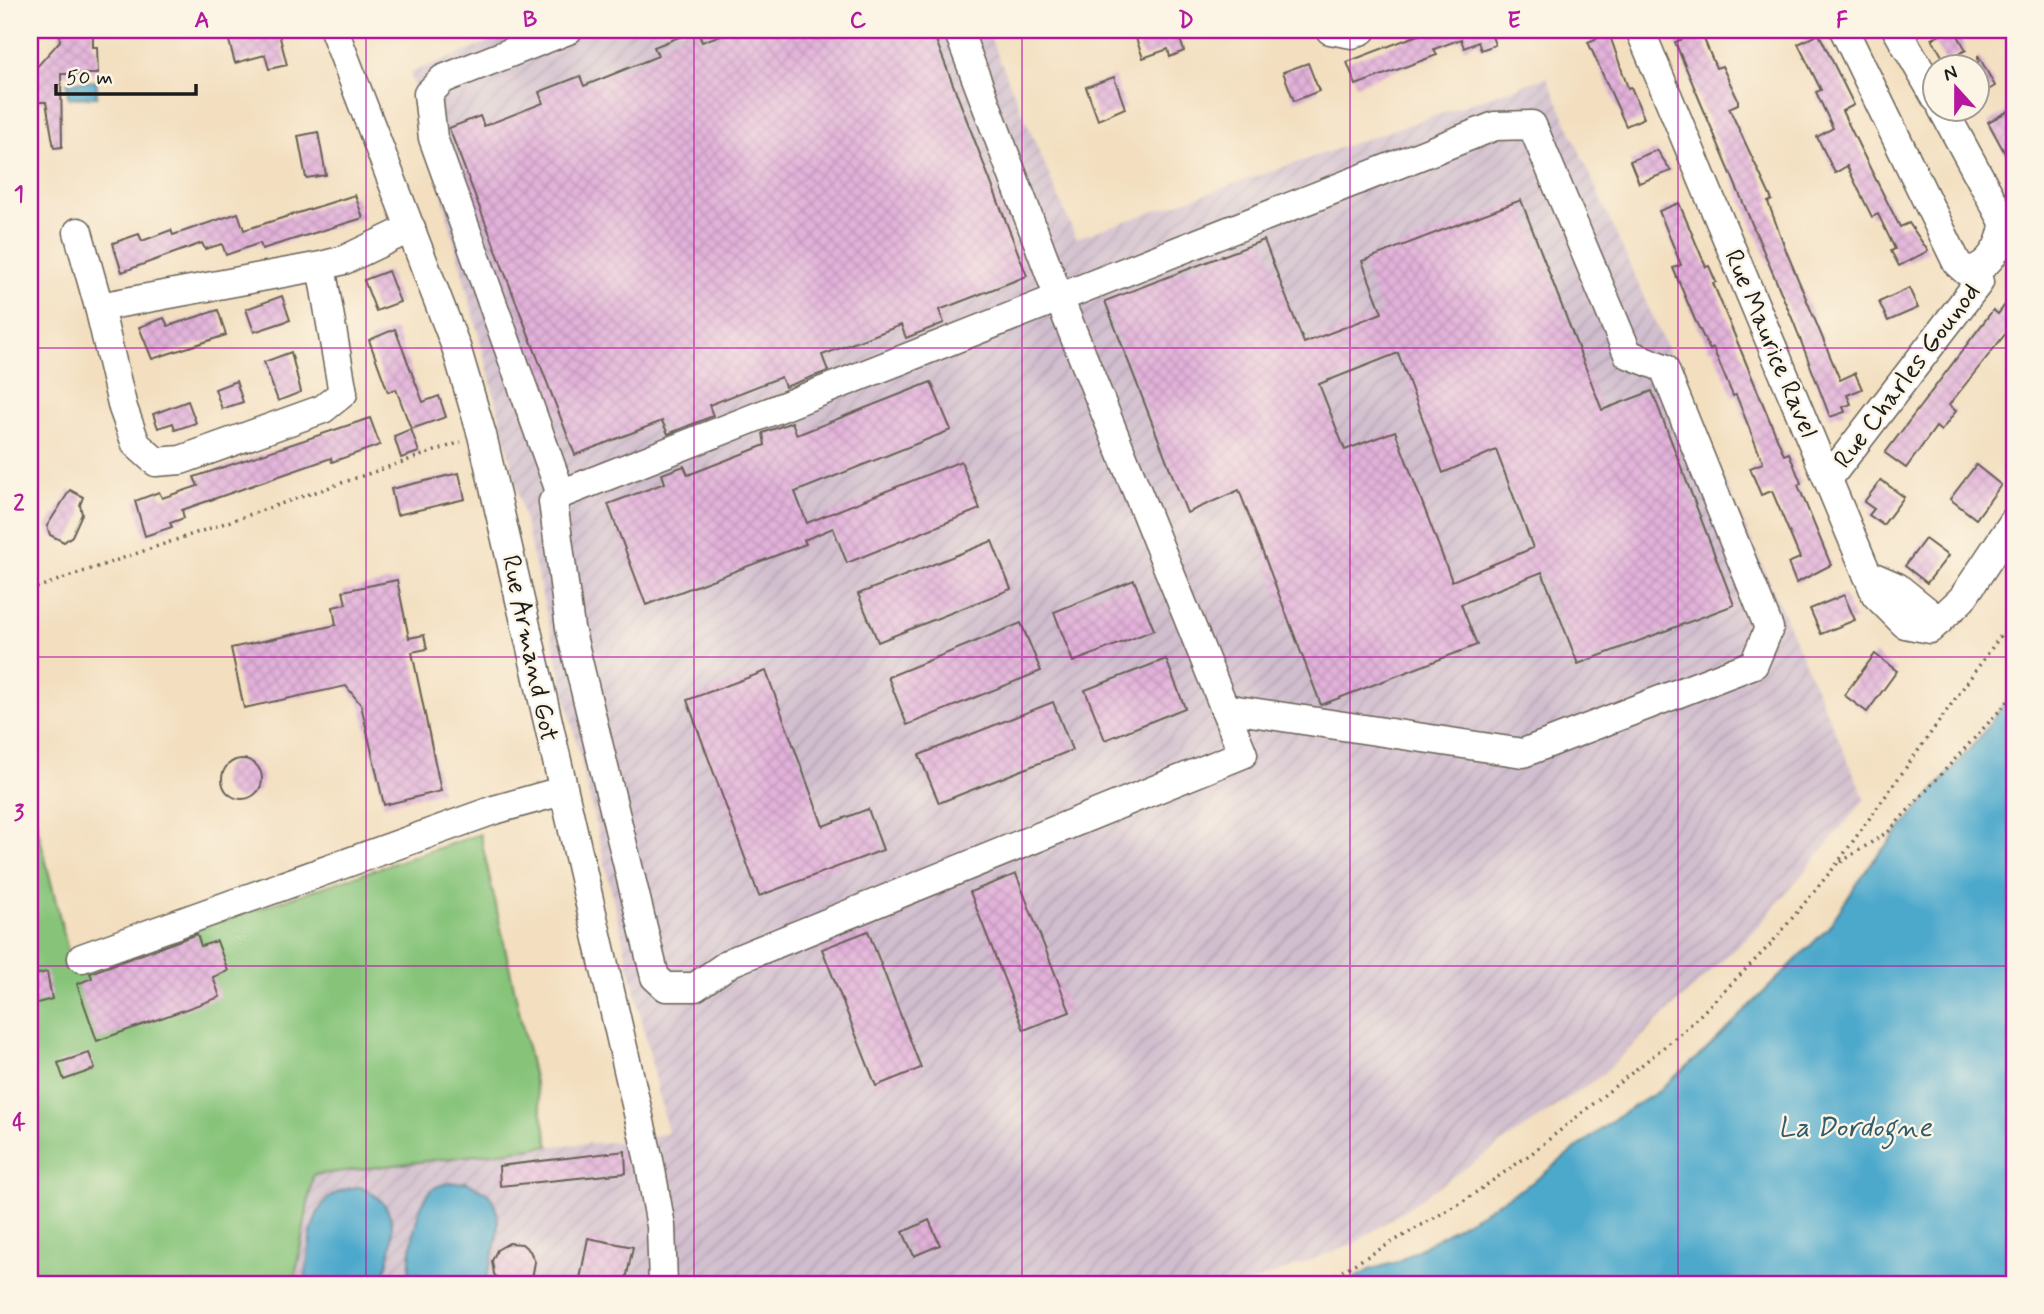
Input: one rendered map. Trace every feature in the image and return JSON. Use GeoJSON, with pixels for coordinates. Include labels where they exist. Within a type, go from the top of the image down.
{"type":"FeatureCollection","features":[{"type":"Feature","properties":{"kind":"street","name":"Rue Armand Got"},"geometry":{"type":"LineString","coordinates":[[334,30],[456,347],[482,435],[650,1165],[661,1226],[663,1284]]}},
{"type":"Feature","properties":{"kind":"street"},"geometry":{"type":"LineString","coordinates":[[561,494],[433,138],[428,94],[443,79],[568,30]]}},
{"type":"Feature","properties":{"kind":"street"},"geometry":{"type":"LineString","coordinates":[[958,30],[1059,298],[1224,709],[1243,754],[731,962],[695,987],[666,987],[655,977],[570,628],[553,502],[561,494],[1059,298],[1494,126],[1532,125],[1628,354],[1664,368],[1769,628],[1754,664],[1523,752],[1224,709]]}},
{"type":"Feature","properties":{"kind":"street"},"geometry":{"type":"LineString","coordinates":[[1331,30],[1352,34],[1362,30]]}},
{"type":"Feature","properties":{"kind":"street","name":"Rue Maurice Ravel"},"geometry":{"type":"LineString","coordinates":[[1640,30],[1876,595],[1905,624],[1934,625],[1962,598],[2014,521]]}},
{"type":"Feature","properties":{"kind":"street"},"geometry":{"type":"LineString","coordinates":[[1844,30],[1957,263],[1965,271],[1974,270],[1986,263],[2009,224],[1950,122]]}},
{"type":"Feature","properties":{"kind":"street"},"geometry":{"type":"LineString","coordinates":[[1897,30],[1922,74]]}},
{"type":"Feature","properties":{"kind":"street"},"geometry":{"type":"LineString","coordinates":[[99,307],[321,266],[344,260],[411,228]]}},
{"type":"Feature","properties":{"kind":"street"},"geometry":{"type":"LineString","coordinates":[[78,232],[123,408],[136,444],[156,462],[181,460],[323,409],[343,393],[321,266]]}},
{"type":"Feature","properties":{"kind":"street","name":"Rue Charles Gounod"},"geometry":{"type":"LineString","coordinates":[[1828,479],[1979,282],[1974,270]]}},
{"type":"Feature","properties":{"kind":"street"},"geometry":{"type":"LineString","coordinates":[[82,958],[483,814],[562,791]]}},
{"type":"Feature","properties":{"kind":"path"},"geometry":{"type":"LineString","coordinates":[[30,590],[482,435]]}},
{"type":"Feature","properties":{"kind":"path"},"geometry":{"type":"LineString","coordinates":[[1310,1284],[1330,1278],[1465,1200],[1532,1153],[1685,1030],[1770,945],[1836,865],[2014,617]]}},
{"type":"Feature","properties":{"kind":"path"},"geometry":{"type":"LineString","coordinates":[[1836,865],[1889,831],[2014,695]]}},
{"type":"Feature","properties":{"kind":"shaded area"},"geometry":{"type":"Polygon","coordinates":[[[521,30],[987,30],[1076,238],[1547,77],[1865,799],[1756,929],[1599,1077],[1354,1244],[1248,1284],[294,1284],[313,1175],[549,1146],[629,1141],[668,1133],[500,416],[410,73],[521,30]]]}},
{"type":"Feature","properties":{"kind":"green space"},"geometry":{"type":"Polygon","coordinates":[[[30,797],[73,971],[480,834],[549,1146],[313,1175],[294,1284],[30,1284],[30,797]]]}},
{"type":"Feature","properties":{"kind":"water"},"geometry":{"type":"Polygon","coordinates":[[[97,81],[97,97],[68,98],[67,82],[97,81]]]}},
{"type":"Feature","properties":{"kind":"water","name":"La Dordogne"},"geometry":{"type":"Polygon","coordinates":[[[2014,690],[2014,1284],[1345,1284],[1369,1270],[1397,1262],[1533,1182],[1618,1116],[1656,1093],[1706,1050],[1827,929],[1871,863],[1980,737],[2014,690]]]}},
{"type":"Feature","properties":{"kind":"water"},"geometry":{"type":"Polygon","coordinates":[[[467,1182],[487,1193],[494,1202],[497,1213],[497,1237],[485,1284],[410,1284],[414,1233],[427,1195],[442,1185],[467,1182]]]}},
{"type":"Feature","properties":{"kind":"water"},"geometry":{"type":"Polygon","coordinates":[[[360,1187],[375,1195],[385,1205],[390,1216],[392,1241],[383,1284],[307,1284],[305,1280],[312,1233],[321,1207],[330,1197],[343,1190],[360,1187]]]}},
{"type":"Feature","properties":{"kind":"building"},"geometry":{"type":"Polygon","coordinates":[[[59,30],[93,30],[98,74],[61,74],[62,147],[54,148],[46,102],[35,102],[34,70],[60,41],[59,30]]]}},
{"type":"Feature","properties":{"kind":"building"},"geometry":{"type":"Polygon","coordinates":[[[226,30],[278,30],[287,65],[269,69],[265,55],[235,63],[226,30]]]}},
{"type":"Feature","properties":{"kind":"building"},"geometry":{"type":"Polygon","coordinates":[[[697,30],[702,42],[734,30],[932,30],[1027,276],[939,310],[944,323],[906,338],[901,325],[822,355],[828,371],[785,387],[781,377],[709,405],[713,416],[668,434],[662,421],[575,455],[449,128],[480,116],[484,126],[543,103],[539,92],[580,76],[584,86],[658,56],[654,47],[697,30]]]}},
{"type":"Feature","properties":{"kind":"building"},"geometry":{"type":"Polygon","coordinates":[[[1133,30],[1177,30],[1184,51],[1170,57],[1168,49],[1143,58],[1133,30]]]}},
{"type":"Feature","properties":{"kind":"building"},"geometry":{"type":"Polygon","coordinates":[[[1431,30],[1507,30],[1492,36],[1495,45],[1481,50],[1478,42],[1464,48],[1461,39],[1434,49],[1437,55],[1356,85],[1347,62],[1431,30]]]}},
{"type":"Feature","properties":{"kind":"building"},"geometry":{"type":"Polygon","coordinates":[[[1949,30],[1955,30],[1966,50],[1940,52],[1932,39],[1949,30]]]}},
{"type":"Feature","properties":{"kind":"building"},"geometry":{"type":"Polygon","coordinates":[[[1701,32],[1716,68],[1722,66],[1738,100],[1738,104],[1729,108],[1772,200],[1768,202],[1787,253],[1840,380],[1855,373],[1862,389],[1847,395],[1851,404],[1843,407],[1845,412],[1830,417],[1794,323],[1675,42],[1701,32]]]}},
{"type":"Feature","properties":{"kind":"building"},"geometry":{"type":"Polygon","coordinates":[[[1609,33],[1628,88],[1631,87],[1644,118],[1626,126],[1588,42],[1609,33]]]}},
{"type":"Feature","properties":{"kind":"building"},"geometry":{"type":"Polygon","coordinates":[[[1819,34],[1854,105],[1842,111],[1871,170],[1900,227],[1909,223],[1928,251],[1899,266],[1891,251],[1895,249],[1878,214],[1872,217],[1847,166],[1835,173],[1817,137],[1833,128],[1816,92],[1821,90],[1798,44],[1819,34]]]}},
{"type":"Feature","properties":{"kind":"building"},"geometry":{"type":"Polygon","coordinates":[[[1308,63],[1319,91],[1294,101],[1283,72],[1308,63]]]}},
{"type":"Feature","properties":{"kind":"building"},"geometry":{"type":"Polygon","coordinates":[[[1114,77],[1125,108],[1098,120],[1086,87],[1114,77]]]}},
{"type":"Feature","properties":{"kind":"building"},"geometry":{"type":"Polygon","coordinates":[[[2014,108],[2014,170],[1988,122],[2014,108]]]}},
{"type":"Feature","properties":{"kind":"building"},"geometry":{"type":"Polygon","coordinates":[[[318,132],[326,175],[306,178],[298,136],[318,132]]]}},
{"type":"Feature","properties":{"kind":"building"},"geometry":{"type":"Polygon","coordinates":[[[1657,150],[1671,171],[1639,183],[1630,161],[1657,150]]]}},
{"type":"Feature","properties":{"kind":"building"},"geometry":{"type":"Polygon","coordinates":[[[355,195],[363,218],[262,249],[260,243],[226,255],[222,244],[205,249],[202,243],[122,272],[113,243],[139,234],[142,241],[171,230],[173,235],[238,213],[244,230],[355,195]]]}},
{"type":"Feature","properties":{"kind":"building"},"geometry":{"type":"Polygon","coordinates":[[[1521,200],[1602,410],[1652,391],[1734,605],[1578,664],[1542,572],[1461,604],[1477,645],[1321,705],[1239,490],[1187,513],[1105,301],[1264,240],[1304,343],[1382,313],[1362,261],[1521,200]],[[1398,353],[1319,384],[1345,450],[1395,431],[1452,581],[1533,548],[1496,450],[1443,473],[1398,353]]]}},
{"type":"Feature","properties":{"kind":"building"},"geometry":{"type":"Polygon","coordinates":[[[1679,203],[1706,267],[1709,266],[1716,282],[1713,283],[1784,455],[1789,453],[1801,483],[1798,485],[1831,565],[1796,583],[1788,563],[1800,558],[1772,491],[1761,495],[1750,468],[1763,463],[1736,395],[1733,396],[1713,348],[1710,350],[1695,320],[1673,268],[1681,265],[1659,211],[1679,203]]]}},
{"type":"Feature","properties":{"kind":"building"},"geometry":{"type":"Polygon","coordinates":[[[388,271],[400,302],[376,311],[364,280],[388,271]]]}},
{"type":"Feature","properties":{"kind":"building"},"geometry":{"type":"Polygon","coordinates":[[[1909,288],[1918,308],[1888,321],[1879,302],[1909,288]]]}},
{"type":"Feature","properties":{"kind":"building"},"geometry":{"type":"Polygon","coordinates":[[[2014,293],[2014,323],[1949,405],[1956,411],[1941,431],[1936,427],[1906,468],[1885,453],[1993,310],[1998,314],[2014,293]]]}},
{"type":"Feature","properties":{"kind":"building"},"geometry":{"type":"Polygon","coordinates":[[[282,296],[290,320],[254,332],[246,309],[282,296]]]}},
{"type":"Feature","properties":{"kind":"building"},"geometry":{"type":"Polygon","coordinates":[[[218,310],[226,335],[152,359],[139,327],[164,318],[168,326],[218,310]]]}},
{"type":"Feature","properties":{"kind":"building"},"geometry":{"type":"Polygon","coordinates":[[[395,329],[423,402],[439,396],[446,417],[411,429],[396,389],[388,392],[369,340],[395,329]]]}},
{"type":"Feature","properties":{"kind":"building"},"geometry":{"type":"Polygon","coordinates":[[[291,352],[301,392],[278,401],[264,362],[291,352]]]}},
{"type":"Feature","properties":{"kind":"building"},"geometry":{"type":"Polygon","coordinates":[[[236,381],[243,402],[222,409],[215,389],[236,381]]]}},
{"type":"Feature","properties":{"kind":"building"},"geometry":{"type":"Polygon","coordinates":[[[931,382],[951,430],[795,492],[807,523],[961,461],[980,509],[847,563],[833,528],[804,540],[806,544],[646,605],[608,504],[665,483],[662,474],[684,466],[688,475],[765,445],[763,433],[792,422],[797,435],[931,382]]]}},
{"type":"Feature","properties":{"kind":"building"},"geometry":{"type":"Polygon","coordinates":[[[188,401],[196,423],[175,430],[173,423],[158,428],[153,414],[188,401]]]}},
{"type":"Feature","properties":{"kind":"building"},"geometry":{"type":"Polygon","coordinates":[[[370,418],[380,445],[332,462],[331,458],[182,510],[184,518],[170,523],[172,527],[145,536],[135,501],[159,492],[162,498],[198,486],[194,477],[370,418]]]}},
{"type":"Feature","properties":{"kind":"building"},"geometry":{"type":"Polygon","coordinates":[[[411,429],[419,452],[401,458],[394,436],[411,429]]]}},
{"type":"Feature","properties":{"kind":"building"},"geometry":{"type":"Polygon","coordinates":[[[1976,465],[2001,485],[1976,519],[1950,499],[1976,465]]]}},
{"type":"Feature","properties":{"kind":"building"},"geometry":{"type":"Polygon","coordinates":[[[459,473],[465,499],[397,515],[391,489],[459,473]]]}},
{"type":"Feature","properties":{"kind":"building"},"geometry":{"type":"Polygon","coordinates":[[[1881,480],[1904,497],[1883,525],[1869,515],[1874,509],[1864,502],[1881,480]]]}},
{"type":"Feature","properties":{"kind":"building"},"geometry":{"type":"Polygon","coordinates":[[[70,490],[83,497],[80,505],[82,514],[72,536],[64,542],[50,535],[47,526],[70,490]]]}},
{"type":"Feature","properties":{"kind":"building"},"geometry":{"type":"Polygon","coordinates":[[[1925,539],[1948,556],[1927,583],[1905,566],[1925,539]]]}},
{"type":"Feature","properties":{"kind":"building"},"geometry":{"type":"Polygon","coordinates":[[[992,541],[1011,589],[878,642],[858,594],[992,541]]]}},
{"type":"Feature","properties":{"kind":"building"},"geometry":{"type":"Polygon","coordinates":[[[397,580],[409,638],[424,635],[427,649],[412,652],[441,791],[384,805],[361,705],[346,686],[244,708],[231,648],[336,625],[333,607],[346,604],[343,591],[397,580]]]}},
{"type":"Feature","properties":{"kind":"building"},"geometry":{"type":"Polygon","coordinates":[[[1134,580],[1154,630],[1073,662],[1054,612],[1134,580]]]}},
{"type":"Feature","properties":{"kind":"building"},"geometry":{"type":"Polygon","coordinates":[[[1844,595],[1855,620],[1821,634],[1810,609],[1844,595]]]}},
{"type":"Feature","properties":{"kind":"building"},"geometry":{"type":"Polygon","coordinates":[[[1021,623],[1041,671],[907,725],[888,677],[1021,623]]]}},
{"type":"Feature","properties":{"kind":"building"},"geometry":{"type":"Polygon","coordinates":[[[1875,654],[1897,671],[1867,712],[1844,695],[1875,654]]]}},
{"type":"Feature","properties":{"kind":"building"},"geometry":{"type":"Polygon","coordinates":[[[1166,659],[1185,708],[1105,740],[1085,690],[1166,659]]]}},
{"type":"Feature","properties":{"kind":"building"},"geometry":{"type":"Polygon","coordinates":[[[766,671],[823,826],[868,809],[883,850],[759,896],[687,700],[766,671]]]}},
{"type":"Feature","properties":{"kind":"building"},"geometry":{"type":"Polygon","coordinates":[[[1053,702],[1072,750],[939,803],[919,755],[1053,702]]]}},
{"type":"Feature","properties":{"kind":"building"},"geometry":{"type":"Polygon","coordinates":[[[242,759],[256,765],[262,779],[256,793],[242,799],[228,793],[222,779],[228,765],[242,759]]]}},
{"type":"Feature","properties":{"kind":"building"},"geometry":{"type":"Polygon","coordinates":[[[1016,874],[1070,1012],[1024,1030],[970,892],[1016,874]]]}},
{"type":"Feature","properties":{"kind":"building"},"geometry":{"type":"Polygon","coordinates":[[[868,931],[921,1068],[876,1086],[822,949],[868,931]]]}},
{"type":"Feature","properties":{"kind":"building"},"geometry":{"type":"Polygon","coordinates":[[[197,934],[201,946],[217,941],[228,971],[213,977],[220,997],[97,1041],[77,984],[92,978],[90,973],[197,934]]]}},
{"type":"Feature","properties":{"kind":"building"},"geometry":{"type":"Polygon","coordinates":[[[47,972],[52,999],[30,1005],[30,976],[47,972]]]}},
{"type":"Feature","properties":{"kind":"building"},"geometry":{"type":"Polygon","coordinates":[[[89,1053],[95,1069],[64,1080],[58,1063],[89,1053]]]}},
{"type":"Feature","properties":{"kind":"building"},"geometry":{"type":"Polygon","coordinates":[[[625,1151],[626,1173],[500,1186],[499,1166],[625,1151]]]}},
{"type":"Feature","properties":{"kind":"building"},"geometry":{"type":"Polygon","coordinates":[[[929,1220],[940,1245],[914,1256],[903,1232],[929,1220]]]}},
{"type":"Feature","properties":{"kind":"building"},"geometry":{"type":"Polygon","coordinates":[[[588,1238],[633,1247],[625,1284],[579,1284],[588,1238]]]}},
{"type":"Feature","properties":{"kind":"building"},"geometry":{"type":"Polygon","coordinates":[[[509,1243],[522,1244],[530,1251],[535,1262],[531,1284],[502,1284],[494,1274],[492,1261],[497,1250],[509,1243]]]}}]}
